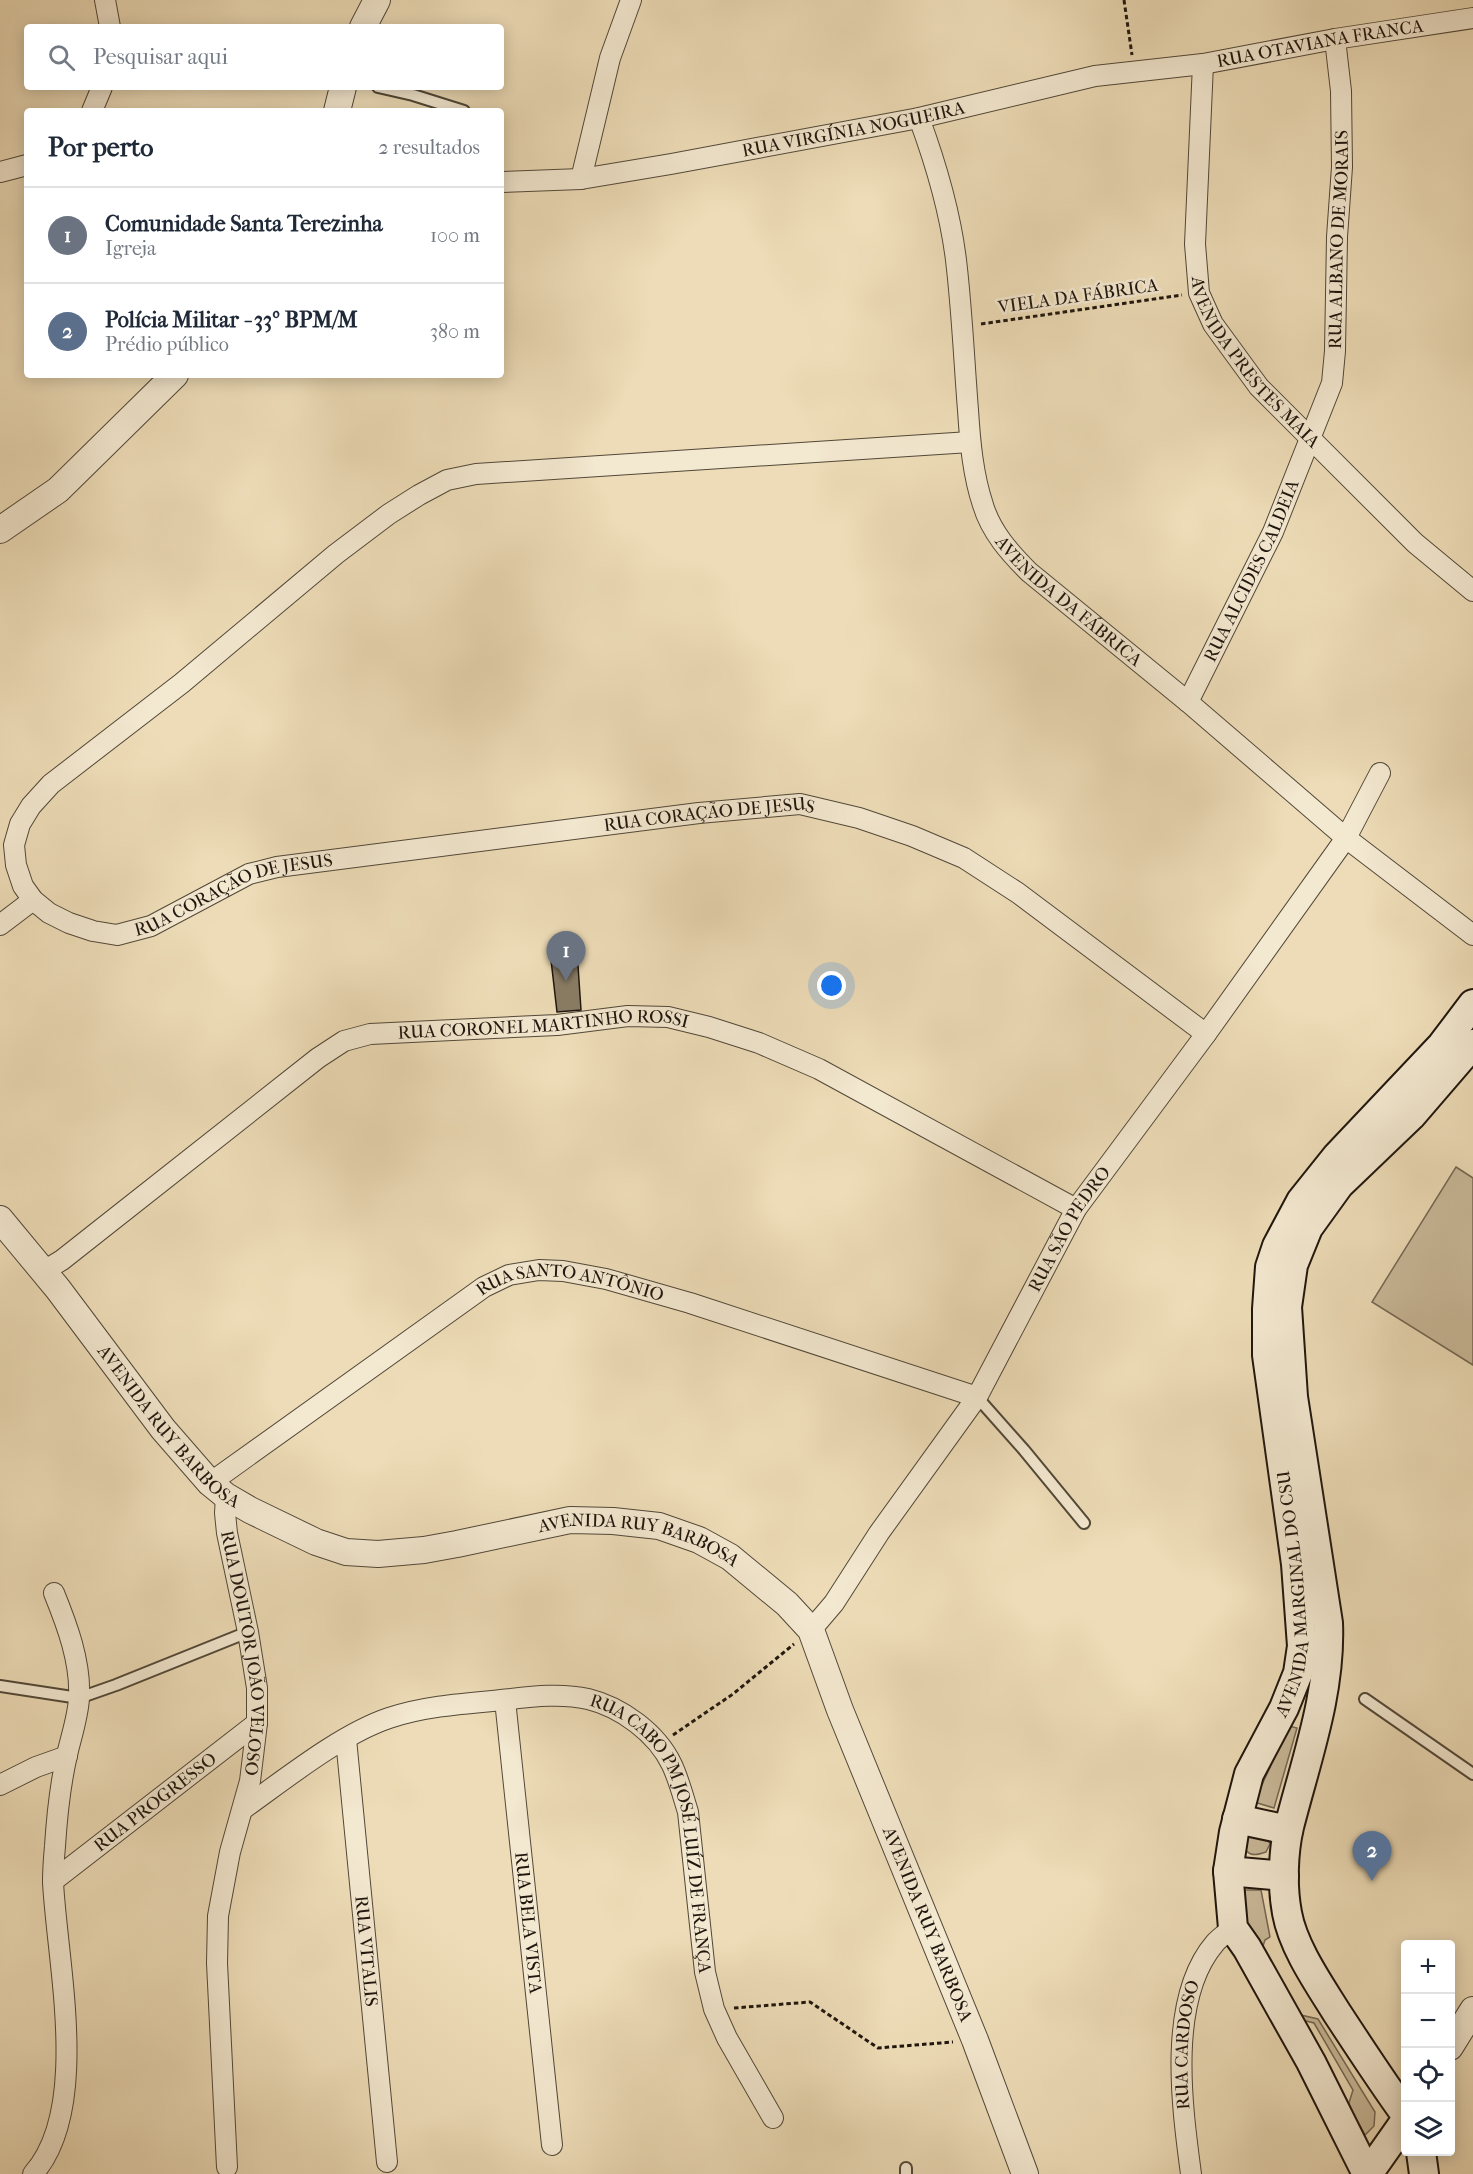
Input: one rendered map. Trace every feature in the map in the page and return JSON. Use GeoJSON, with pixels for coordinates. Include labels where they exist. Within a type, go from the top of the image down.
{"type":"FeatureCollection","features":[{"type":"Feature","properties":{"kind":"main road","name":"AVENIDA MARGINAL DO CSU"},"geometry":{"type":"LineString","coordinates":[[1367,2174],[1311,2062],[1247,1948],[1233,1928],[1228,1871],[1237,1819],[1249,1774],[1284,1708],[1298,1673],[1302,1646],[1296,1564],[1267,1355],[1270,1267],[1277,1246],[1301,1201],[1337,1156],[1442,1044],[1473,1004]]}},
{"type":"Feature","properties":{"kind":"main road","name":"AVENIDA MARGINAL DO CSU"},"geometry":{"type":"LineString","coordinates":[[1401,2110],[1308,1969],[1287,1914],[1284,1876],[1288,1830],[1318,1718],[1329,1647],[1328,1623],[1293,1397],[1287,1307],[1293,1265],[1308,1228],[1339,1185],[1411,1116],[1473,1044]]}},
{"type":"Feature","properties":{"kind":"main road"},"geometry":{"type":"LineString","coordinates":[[1237,1819],[1288,1830]]}},
{"type":"Feature","properties":{"kind":"main road"},"geometry":{"type":"LineString","coordinates":[[1228,1871],[1284,1876]]}},
{"type":"Feature","properties":{"kind":"main road"},"geometry":{"type":"LineString","coordinates":[[1367,2174],[1401,2124]]}},
{"type":"Feature","properties":{"kind":"main road"},"geometry":{"type":"LineString","coordinates":[[1422,2156],[1424,2174]]}},
{"type":"Feature","properties":{"kind":"street"},"geometry":{"type":"LineString","coordinates":[[105,0],[109,24]]}},
{"type":"Feature","properties":{"kind":"street"},"geometry":{"type":"LineString","coordinates":[[365,24],[377,0]]}},
{"type":"Feature","properties":{"kind":"street"},"geometry":{"type":"LineString","coordinates":[[581,179],[610,58],[631,0]]}},
{"type":"Feature","properties":{"kind":"street","name":"RUA OTAVIANA FRANCA"},"geometry":{"type":"LineString","coordinates":[[1203,64],[1335,39],[1473,18]]}},
{"type":"Feature","properties":{"kind":"street","name":"RUA ALBANO DE MORAIS"},"geometry":{"type":"LineString","coordinates":[[1310,437],[1332,383],[1335,351],[1335,280],[1342,168],[1341,91],[1335,39]]}},
{"type":"Feature","properties":{"kind":"street","name":"RUA VIRGÍNIA NOGUEIRA"},"geometry":{"type":"LineString","coordinates":[[504,182],[581,179],[671,164],[919,118],[1095,76],[1203,64]]}},
{"type":"Feature","properties":{"kind":"street","name":"AVENIDA PRESTES MAIA"},"geometry":{"type":"LineString","coordinates":[[1203,64],[1195,244],[1199,293],[1213,324],[1259,387],[1415,543],[1473,591]]}},
{"type":"Feature","properties":{"kind":"street"},"geometry":{"type":"LineString","coordinates":[[93,108],[101,90]]}},
{"type":"Feature","properties":{"kind":"street"},"geometry":{"type":"LineString","coordinates":[[338,108],[342,90]]}},
{"type":"Feature","properties":{"kind":"street","name":"AVENIDA DA FÁBRICA"},"geometry":{"type":"LineString","coordinates":[[919,118],[936,166],[950,222],[956,260],[970,442],[983,506],[993,528],[1009,552],[1029,572],[1188,702],[1346,838],[1473,935]]}},
{"type":"Feature","properties":{"kind":"street"},"geometry":{"type":"LineString","coordinates":[[0,172],[24,166]]}},
{"type":"Feature","properties":{"kind":"street"},"geometry":{"type":"LineString","coordinates":[[0,530],[58,490],[172,378]]}},
{"type":"Feature","properties":{"kind":"street","name":"RUA ALCIDES CALDEIA"},"geometry":{"type":"LineString","coordinates":[[1188,702],[1273,532],[1300,468],[1310,437]]}},
{"type":"Feature","properties":{"kind":"street","name":"RUA CORAÇÃO DE JESUS"},"geometry":{"type":"LineString","coordinates":[[970,442],[476,474],[447,480],[389,514],[336,554],[182,683],[51,784],[31,806],[20,824],[14,845],[16,865],[23,886],[33,900],[49,913],[93,931],[117,935],[151,926],[249,874],[277,867],[699,813],[800,804],[859,818],[912,836],[964,858],[1018,893],[1206,1034]]}},
{"type":"Feature","properties":{"kind":"street","name":"RUA SÃO PEDRO"},"geometry":{"type":"LineString","coordinates":[[811,1630],[834,1603],[879,1533],[976,1397],[1076,1209],[1206,1034],[1346,838],[1380,772]]}},
{"type":"Feature","properties":{"kind":"street"},"geometry":{"type":"LineString","coordinates":[[0,925],[33,900]]}},
{"type":"Feature","properties":{"kind":"street","name":"RUA CORONEL MARTINHO ROSSI"},"geometry":{"type":"LineString","coordinates":[[44,1271],[71,1253],[344,1041],[370,1034],[557,1025],[628,1016],[668,1017],[759,1043],[819,1069],[1076,1209]]}},
{"type":"Feature","properties":{"kind":"street","name":"AVENIDA RUY BARBOSA"},"geometry":{"type":"LineString","coordinates":[[0,1219],[44,1271],[163,1429],[218,1490],[316,1542],[346,1552],[378,1554],[435,1548],[570,1520],[613,1521],[659,1526],[699,1540],[729,1557],[787,1604],[811,1630],[844,1721],[975,2040],[1025,2174]]}},
{"type":"Feature","properties":{"kind":"street","name":"RUA SANTO ANTÔNIO"},"geometry":{"type":"LineString","coordinates":[[218,1490],[484,1287],[509,1275],[539,1270],[563,1270],[606,1279],[690,1302],[976,1397]]}},
{"type":"Feature","properties":{"kind":"street","name":"RUA DOUTOR JOÃO VELOSO"},"geometry":{"type":"LineString","coordinates":[[218,1490],[248,1632],[257,1688],[254,1762],[230,1852],[218,1916],[217,1963],[227,2167]]}},
{"type":"Feature","properties":{"kind":"street"},"geometry":{"type":"LineString","coordinates":[[33,2174],[49,2147],[58,2124],[67,2060],[53,1881],[57,1813],[79,1698],[73,1646],[54,1593]]}},
{"type":"Feature","properties":{"kind":"street","name":"RUA CABO PM JOSÉ LUÍZ DE FRANÇA"},"geometry":{"type":"LineString","coordinates":[[243,1809],[346,1739],[389,1718],[451,1705],[540,1697],[588,1700],[611,1708],[635,1721],[659,1745],[671,1762],[688,1812],[705,1972],[714,2009],[727,2038],[773,2118]]}},
{"type":"Feature","properties":{"kind":"street","name":"RUA BELA VISTA"},"geometry":{"type":"LineString","coordinates":[[505,1700],[552,2145]]}},
{"type":"Feature","properties":{"kind":"street","name":"RUA PROGRESSO"},"geometry":{"type":"LineString","coordinates":[[53,1881],[257,1724]]}},
{"type":"Feature","properties":{"kind":"street","name":"RUA VITALIS"},"geometry":{"type":"LineString","coordinates":[[346,1739],[387,2162]]}},
{"type":"Feature","properties":{"kind":"street"},"geometry":{"type":"LineString","coordinates":[[0,1785],[36,1767],[67,1756]]}},
{"type":"Feature","properties":{"kind":"street","name":"RUA CARDOSO"},"geometry":{"type":"LineString","coordinates":[[1191,2174],[1182,2106],[1185,2017],[1191,1985],[1203,1959],[1216,1941],[1233,1928]]}},
{"type":"Feature","properties":{"kind":"street"},"geometry":{"type":"LineString","coordinates":[[1455,2039],[1473,2010]]}},
{"type":"Feature","properties":{"kind":"lane"},"geometry":{"type":"LineString","coordinates":[[393,90],[455,108]]}},
{"type":"Feature","properties":{"kind":"lane"},"geometry":{"type":"LineString","coordinates":[[976,1397],[1024,1450],[1084,1523]]}},
{"type":"Feature","properties":{"kind":"lane"},"geometry":{"type":"LineString","coordinates":[[0,1686],[79,1698],[248,1632]]}},
{"type":"Feature","properties":{"kind":"lane"},"geometry":{"type":"LineString","coordinates":[[1365,1699],[1473,1774]]}},
{"type":"Feature","properties":{"kind":"path"},"geometry":{"type":"LineString","coordinates":[[1124,0],[1134,72]]}},
{"type":"Feature","properties":{"kind":"path","name":"VIELA DA FÁBRICA"},"geometry":{"type":"LineString","coordinates":[[961,327],[1199,293]]}},
{"type":"Feature","properties":{"kind":"path"},"geometry":{"type":"LineString","coordinates":[[659,1745],[734,1694],[811,1630]]}},
{"type":"Feature","properties":{"kind":"path"},"geometry":{"type":"LineString","coordinates":[[714,2009],[810,2002],[878,2048],[975,2040]]}},
{"type":"Feature","properties":{"kind":"shaded area"},"geometry":{"type":"Polygon","coordinates":[[[1456,1167],[1473,1178],[1473,1365],[1372,1302],[1456,1167]]]}},
{"type":"Feature","properties":{"kind":"shaded area"},"geometry":{"type":"Polygon","coordinates":[[[1289,1726],[1297,1728],[1274,1808],[1254,1802],[1289,1726]]]}},
{"type":"Feature","properties":{"kind":"shaded area"},"geometry":{"type":"Polygon","coordinates":[[[1244,1834],[1267,1838],[1270,1844],[1266,1852],[1254,1855],[1246,1851],[1240,1844],[1244,1834]]]}},
{"type":"Feature","properties":{"kind":"shaded area"},"geometry":{"type":"Polygon","coordinates":[[[1242,1890],[1261,1890],[1270,1937],[1265,1940],[1261,1952],[1247,1924],[1242,1890]]]}},
{"type":"Feature","properties":{"kind":"shaded area"},"geometry":{"type":"Polygon","coordinates":[[[1261,1952],[1301,2015],[1318,2019],[1375,2112],[1374,2126],[1365,2135],[1348,2106],[1353,2090],[1314,2023],[1294,2018],[1261,1952]]]}},
{"type":"Feature","properties":{"kind":"building"},"geometry":{"type":"Polygon","coordinates":[[[550,951],[577,951],[581,1010],[557,1012],[550,951]]]}},
{"type":"Feature","properties":{"kind":"place","name":"Comunidade Santa Terezinha"},"geometry":{"type":"Point","coordinates":[566,981]}},
{"type":"Feature","properties":{"kind":"place","name":"Polícia Militar - 33º BPM/M"},"geometry":{"type":"Point","coordinates":[1372,1881]}}]}
